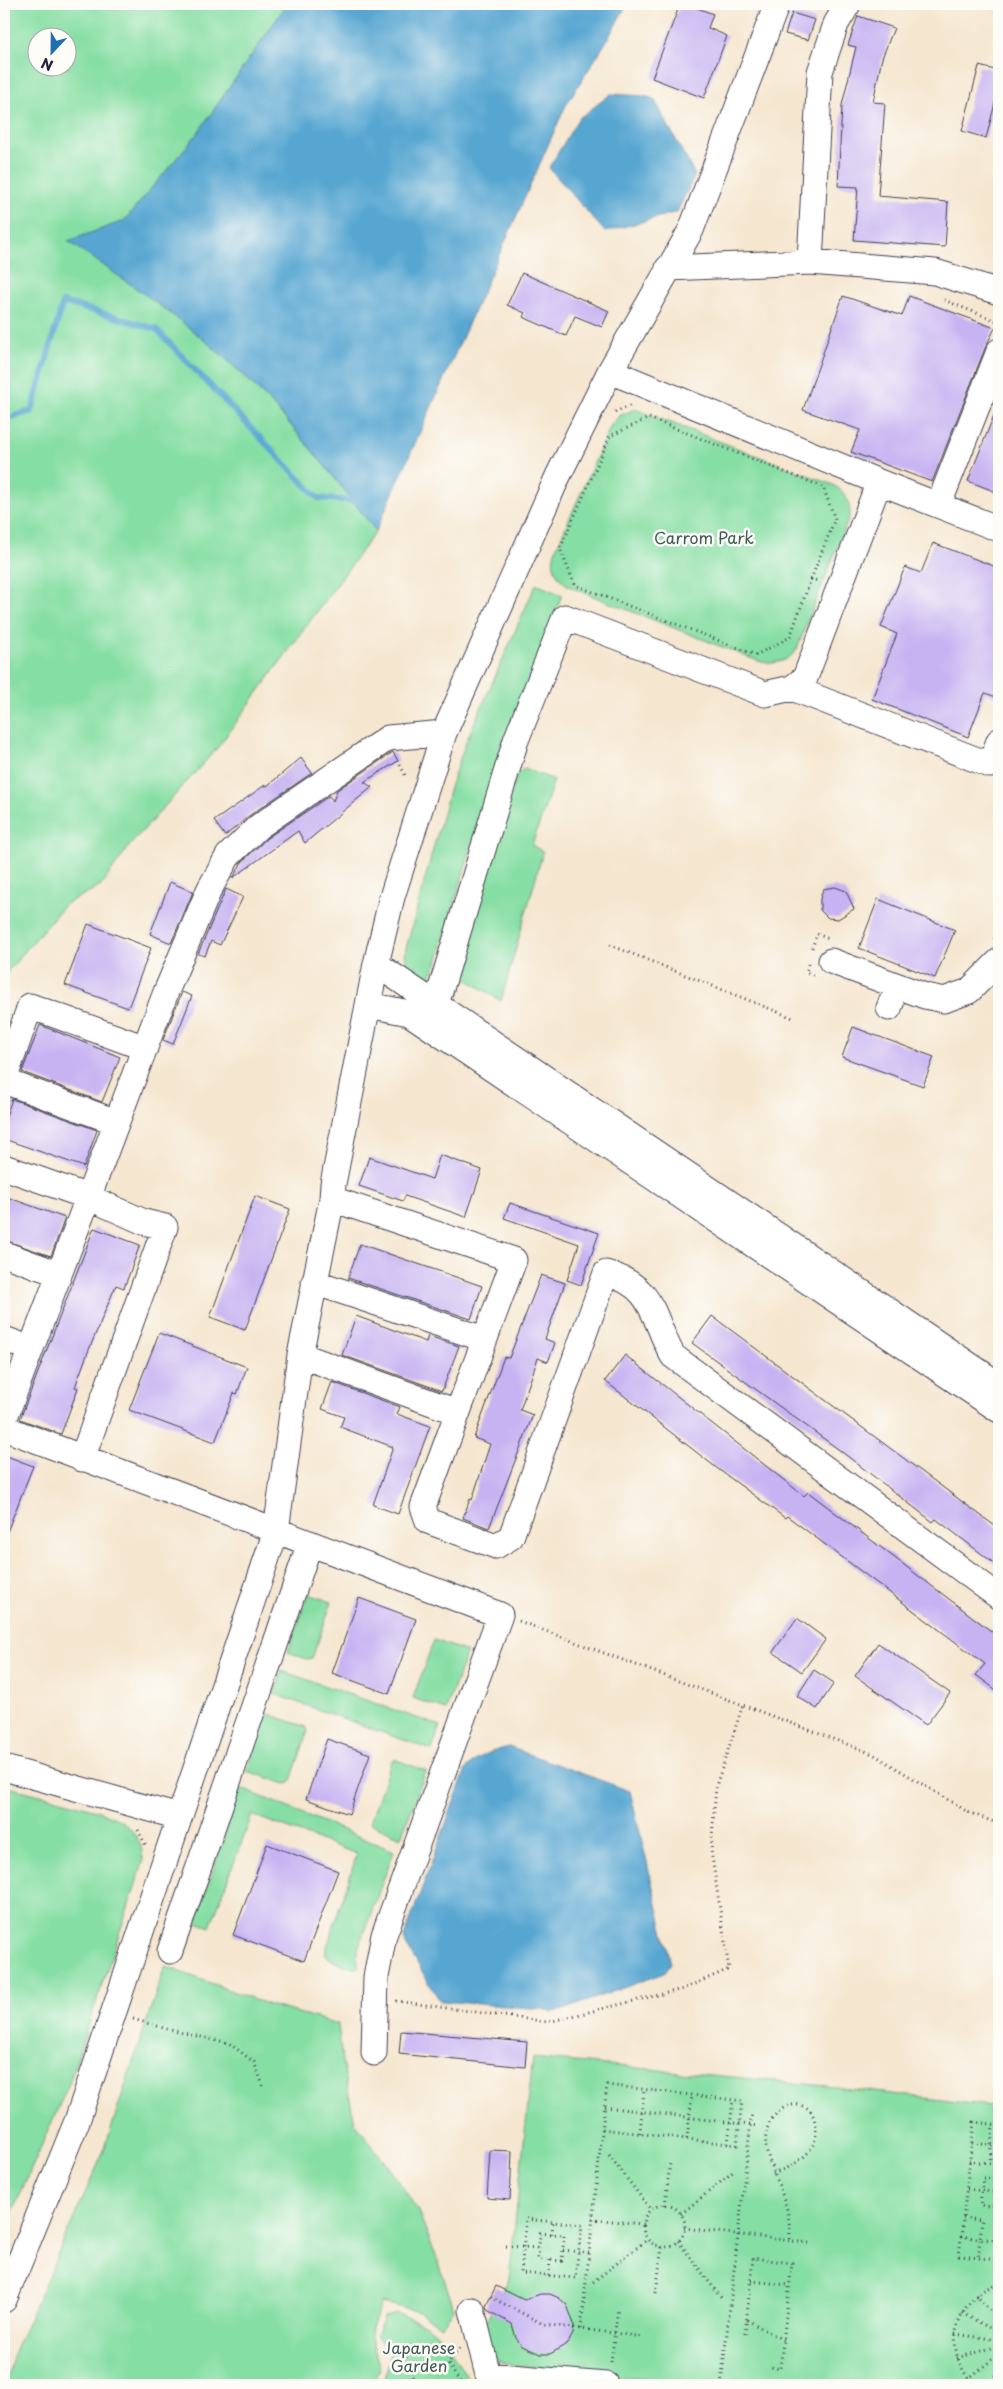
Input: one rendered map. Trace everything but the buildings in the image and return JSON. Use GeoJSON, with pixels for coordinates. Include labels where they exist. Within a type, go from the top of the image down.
{"type":"FeatureCollection","features":[{"type":"Feature","properties":{"kind":"lane"},"geometry":{"type":"LineString","coordinates":[[4,2300],[77,2121],[276,1531],[300,1355],[332,1199],[376,964],[392,897],[445,717],[610,370],[691,230],[777,4]]}},
{"type":"Feature","properties":{"kind":"lane"},"geometry":{"type":"LineString","coordinates":[[810,262],[820,72],[836,24],[848,4]]}},
{"type":"Feature","properties":{"kind":"lane"},"geometry":{"type":"LineString","coordinates":[[668,268],[810,262],[935,272],[999,292]]}},
{"type":"Feature","properties":{"kind":"lane"},"geometry":{"type":"LineString","coordinates":[[939,504],[999,351]]}},
{"type":"Feature","properties":{"kind":"lane"},"geometry":{"type":"LineString","coordinates":[[610,370],[879,482],[999,528]]}},
{"type":"Feature","properties":{"kind":"lane"},"geometry":{"type":"LineString","coordinates":[[436,1006],[516,740],[565,617],[765,694],[792,688],[805,678],[879,482]]}},
{"type":"Feature","properties":{"kind":"lane"},"geometry":{"type":"LineString","coordinates":[[792,688],[990,766],[999,741]]}},
{"type":"Feature","properties":{"kind":"lane"},"geometry":{"type":"LineString","coordinates":[[4,1420],[145,1048],[209,890],[228,856],[258,827],[388,738],[445,717]]}},
{"type":"Feature","properties":{"kind":"lane"},"geometry":{"type":"LineString","coordinates":[[833,951],[925,996],[944,1000],[970,992],[993,953]]}},
{"type":"Feature","properties":{"kind":"lane"},"geometry":{"type":"LineString","coordinates":[[376,964],[999,1385]]}},
{"type":"Feature","properties":{"kind":"lane"},"geometry":{"type":"LineString","coordinates":[[369,1005],[409,1013],[999,1410]]}},
{"type":"Feature","properties":{"kind":"lane"},"geometry":{"type":"LineString","coordinates":[[116,1122],[4,1080],[30,1006],[145,1048]]}},
{"type":"Feature","properties":{"kind":"lane"},"geometry":{"type":"LineString","coordinates":[[4,1167],[88,1197],[144,1222],[165,1227],[82,1459]]}},
{"type":"Feature","properties":{"kind":"lane"},"geometry":{"type":"LineString","coordinates":[[332,1199],[514,1260],[424,1506],[428,1521],[496,1546],[511,1537],[606,1273],[622,1278],[640,1289],[648,1300],[673,1356],[999,1597]]}},
{"type":"Feature","properties":{"kind":"lane"},"geometry":{"type":"LineString","coordinates":[[4,1254],[59,1274]]}},
{"type":"Feature","properties":{"kind":"lane"},"geometry":{"type":"LineString","coordinates":[[314,1282],[484,1339]]}},
{"type":"Feature","properties":{"kind":"lane"},"geometry":{"type":"LineString","coordinates":[[4,1339],[31,1349]]}},
{"type":"Feature","properties":{"kind":"lane"},"geometry":{"type":"LineString","coordinates":[[300,1355],[457,1412]]}},
{"type":"Feature","properties":{"kind":"lane"},"geometry":{"type":"LineString","coordinates":[[4,1428],[500,1615],[384,1935],[376,1976],[374,2053]]}},
{"type":"Feature","properties":{"kind":"lane"},"geometry":{"type":"LineString","coordinates":[[170,1951],[310,1542]]}},
{"type":"Feature","properties":{"kind":"lane"},"geometry":{"type":"LineString","coordinates":[[4,1768],[179,1817]]}},
{"type":"Feature","properties":{"kind":"lane"},"geometry":{"type":"LineString","coordinates":[[480,2303],[479,2338],[489,2380],[614,2376]]}},
{"type":"Feature","properties":{"kind":"path"},"geometry":{"type":"LineString","coordinates":[[937,297],[999,322]]}},
{"type":"Feature","properties":{"kind":"path"},"geometry":{"type":"LineString","coordinates":[[612,416],[623,407],[636,404]]}},
{"type":"Feature","properties":{"kind":"path"},"geometry":{"type":"LineString","coordinates":[[649,418],[823,487],[834,519],[811,579],[790,637],[756,655],[575,585],[560,549],[610,436],[649,418]]}},
{"type":"Feature","properties":{"kind":"path"},"geometry":{"type":"LineString","coordinates":[[811,579],[839,590]]}},
{"type":"Feature","properties":{"kind":"path"},"geometry":{"type":"LineString","coordinates":[[400,765],[407,778]]}},
{"type":"Feature","properties":{"kind":"path"},"geometry":{"type":"LineString","coordinates":[[993,953],[999,932]]}},
{"type":"Feature","properties":{"kind":"path"},"geometry":{"type":"LineString","coordinates":[[806,972],[817,934],[833,951]]}},
{"type":"Feature","properties":{"kind":"path"},"geometry":{"type":"LineString","coordinates":[[610,945],[793,1018]]}},
{"type":"Feature","properties":{"kind":"path"},"geometry":{"type":"LineString","coordinates":[[500,1615],[873,1754],[968,1812],[999,1824]]}},
{"type":"Feature","properties":{"kind":"path"},"geometry":{"type":"LineString","coordinates":[[376,1998],[548,2022],[683,1989],[729,1970],[711,1850],[716,1786],[743,1705]]}},
{"type":"Feature","properties":{"kind":"path"},"geometry":{"type":"LineString","coordinates":[[134,1823],[148,1851]]}},
{"type":"Feature","properties":{"kind":"path"},"geometry":{"type":"LineString","coordinates":[[113,2014],[174,2031],[229,2042],[254,2062],[264,2088]]}},
{"type":"Feature","properties":{"kind":"path"},"geometry":{"type":"LineString","coordinates":[[581,2329],[592,2219],[604,2107],[607,2085],[742,2102],[737,2145],[602,2129]]}},
{"type":"Feature","properties":{"kind":"path"},"geometry":{"type":"LineString","coordinates":[[640,2133],[644,2090]]}},
{"type":"Feature","properties":{"kind":"path"},"geometry":{"type":"LineString","coordinates":[[688,2139],[692,2095]]}},
{"type":"Feature","properties":{"kind":"path"},"geometry":{"type":"LineString","coordinates":[[728,2144],[733,2100]]}},
{"type":"Feature","properties":{"kind":"path"},"geometry":{"type":"LineString","coordinates":[[773,2174],[800,2161],[813,2144],[816,2134],[815,2120],[809,2109],[802,2105],[788,2105],[776,2114],[769,2126],[766,2156],[773,2174],[780,2188],[790,2220],[790,2241]]}},
{"type":"Feature","properties":{"kind":"path"},"geometry":{"type":"LineString","coordinates":[[604,2107],[758,2126]]}},
{"type":"Feature","properties":{"kind":"path"},"geometry":{"type":"LineString","coordinates":[[721,2385],[752,2112]]}},
{"type":"Feature","properties":{"kind":"path"},"geometry":{"type":"LineString","coordinates":[[961,2236],[999,2240],[998,2260],[959,2256],[961,2236],[963,2218],[967,2189],[969,2161],[974,2122],[999,2125]]}},
{"type":"Feature","properties":{"kind":"path"},"geometry":{"type":"LineString","coordinates":[[969,2161],[990,2163],[993,2125]]}},
{"type":"Feature","properties":{"kind":"path"},"geometry":{"type":"LineString","coordinates":[[972,2143],[999,2145]]}},
{"type":"Feature","properties":{"kind":"path"},"geometry":{"type":"LineString","coordinates":[[595,2144],[600,2145]]}},
{"type":"Feature","properties":{"kind":"path"},"geometry":{"type":"LineString","coordinates":[[609,2155],[651,2210]]}},
{"type":"Feature","properties":{"kind":"path"},"geometry":{"type":"LineString","coordinates":[[665,2205],[670,2163]]}},
{"type":"Feature","properties":{"kind":"path"},"geometry":{"type":"LineString","coordinates":[[681,2214],[733,2172]]}},
{"type":"Feature","properties":{"kind":"path"},"geometry":{"type":"LineString","coordinates":[[999,2179],[983,2178],[980,2206],[999,2207],[997,2226],[999,2226]]}},
{"type":"Feature","properties":{"kind":"path"},"geometry":{"type":"LineString","coordinates":[[967,2189],[999,2193]]}},
{"type":"Feature","properties":{"kind":"path"},"geometry":{"type":"LineString","coordinates":[[665,2205],[677,2210],[681,2214],[684,2228],[678,2241],[662,2247],[648,2239],[643,2224],[651,2210],[665,2205]]}},
{"type":"Feature","properties":{"kind":"path"},"geometry":{"type":"LineString","coordinates":[[963,2218],[982,2220],[978,2258]]}},
{"type":"Feature","properties":{"kind":"path"},"geometry":{"type":"LineString","coordinates":[[526,2219],[582,2225],[576,2278],[521,2273],[523,2247],[526,2219]]}},
{"type":"Feature","properties":{"kind":"path"},"geometry":{"type":"LineString","coordinates":[[592,2219],[643,2224]]}},
{"type":"Feature","properties":{"kind":"path"},"geometry":{"type":"LineString","coordinates":[[552,2234],[553,2222]]}},
{"type":"Feature","properties":{"kind":"path"},"geometry":{"type":"LineString","coordinates":[[684,2228],[809,2243]]}},
{"type":"Feature","properties":{"kind":"path"},"geometry":{"type":"LineString","coordinates":[[540,2233],[564,2235],[562,2261],[538,2259],[539,2248],[540,2233]]}},
{"type":"Feature","properties":{"kind":"path"},"geometry":{"type":"LineString","coordinates":[[593,2282],[648,2239]]}},
{"type":"Feature","properties":{"kind":"path"},"geometry":{"type":"LineString","coordinates":[[678,2241],[722,2299]]}},
{"type":"Feature","properties":{"kind":"path"},"geometry":{"type":"LineString","coordinates":[[506,2246],[539,2248]]}},
{"type":"Feature","properties":{"kind":"path"},"geometry":{"type":"LineString","coordinates":[[656,2293],[662,2247]]}},
{"type":"Feature","properties":{"kind":"path"},"geometry":{"type":"LineString","coordinates":[[563,2250],[589,2253]]}},
{"type":"Feature","properties":{"kind":"path"},"geometry":{"type":"LineString","coordinates":[[745,2334],[753,2258],[792,2263],[780,2369],[770,2367]]}},
{"type":"Feature","properties":{"kind":"path"},"geometry":{"type":"LineString","coordinates":[[549,2276],[550,2260]]}},
{"type":"Feature","properties":{"kind":"path"},"geometry":{"type":"LineString","coordinates":[[751,2281],[789,2285]]}},
{"type":"Feature","properties":{"kind":"path"},"geometry":{"type":"LineString","coordinates":[[975,2385],[968,2379],[957,2358],[955,2334],[962,2312],[976,2295],[999,2285]]}},
{"type":"Feature","properties":{"kind":"path"},"geometry":{"type":"LineString","coordinates":[[976,2295],[999,2322]]}},
{"type":"Feature","properties":{"kind":"path"},"geometry":{"type":"LineString","coordinates":[[480,2303],[543,2324],[643,2337]]}},
{"type":"Feature","properties":{"kind":"path"},"geometry":{"type":"LineString","coordinates":[[618,2308],[615,2333],[614,2376],[670,2385]]}},
{"type":"Feature","properties":{"kind":"path"},"geometry":{"type":"LineString","coordinates":[[962,2312],[999,2333]]}},
{"type":"Feature","properties":{"kind":"path"},"geometry":{"type":"LineString","coordinates":[[747,2320],[783,2340]]}},
{"type":"Feature","properties":{"kind":"path"},"geometry":{"type":"LineString","coordinates":[[955,2334],[999,2340]]}},
{"type":"Feature","properties":{"kind":"path"},"geometry":{"type":"LineString","coordinates":[[462,2385],[448,2364],[466,2341],[479,2338]]}},
{"type":"Feature","properties":{"kind":"path"},"geometry":{"type":"LineString","coordinates":[[957,2358],[999,2346]]}},
{"type":"Feature","properties":{"kind":"path"},"geometry":{"type":"LineString","coordinates":[[402,2348],[413,2372],[411,2385]]}},
{"type":"Feature","properties":{"kind":"path"},"geometry":{"type":"LineString","coordinates":[[968,2379],[999,2354]]}},
{"type":"Feature","properties":{"kind":"path"},"geometry":{"type":"LineString","coordinates":[[991,2385],[999,2370]]}},
{"type":"Feature","properties":{"kind":"green space"},"geometry":{"type":"Polygon","coordinates":[[[4,4],[287,4],[197,134],[124,221],[69,241],[168,311],[224,357],[285,419],[376,531],[218,747],[130,845],[101,886],[65,904],[4,976],[4,4]]]}},
{"type":"Feature","properties":{"kind":"green space","name":"Carrom Park"},"geometry":{"type":"Polygon","coordinates":[[[635,409],[831,484],[846,497],[850,515],[796,651],[788,658],[774,663],[758,661],[572,588],[556,573],[554,568],[555,551],[612,423],[619,416],[635,409]]]}},
{"type":"Feature","properties":{"kind":"green space"},"geometry":{"type":"Polygon","coordinates":[[[536,584],[562,595],[498,757],[436,966],[426,981],[407,967],[405,952],[451,784],[466,742],[536,584]]]}},
{"type":"Feature","properties":{"kind":"green space"},"geometry":{"type":"Polygon","coordinates":[[[525,769],[554,780],[532,845],[543,852],[501,1001],[457,973],[517,773],[525,769]]]}},
{"type":"Feature","properties":{"kind":"green space"},"geometry":{"type":"Polygon","coordinates":[[[308,1594],[332,1602],[312,1658],[306,1659],[288,1652],[308,1594]]]}},
{"type":"Feature","properties":{"kind":"green space"},"geometry":{"type":"Polygon","coordinates":[[[434,1640],[467,1652],[446,1710],[413,1698],[434,1640]]]}},
{"type":"Feature","properties":{"kind":"green space"},"geometry":{"type":"Polygon","coordinates":[[[282,1671],[440,1726],[432,1750],[274,1694],[282,1671]]]}},
{"type":"Feature","properties":{"kind":"green space"},"geometry":{"type":"Polygon","coordinates":[[[266,1713],[306,1727],[308,1731],[290,1783],[286,1784],[247,1771],[266,1713]]]}},
{"type":"Feature","properties":{"kind":"green space"},"geometry":{"type":"Polygon","coordinates":[[[394,1759],[426,1771],[401,1837],[370,1823],[391,1761],[394,1759]]]}},
{"type":"Feature","properties":{"kind":"green space"},"geometry":{"type":"Polygon","coordinates":[[[4,1786],[84,1806],[114,1817],[124,1823],[136,1836],[141,1846],[143,1863],[69,2083],[4,2231],[4,1786]]]}},
{"type":"Feature","properties":{"kind":"green space"},"geometry":{"type":"Polygon","coordinates":[[[240,1788],[394,1851],[357,1951],[358,1968],[340,1964],[325,1953],[357,1854],[252,1815],[210,1927],[196,1922],[240,1788]]]}},
{"type":"Feature","properties":{"kind":"green space"},"geometry":{"type":"Polygon","coordinates":[[[165,1966],[269,2005],[338,2024],[342,2061],[355,2123],[392,2171],[418,2211],[440,2266],[454,2309],[441,2326],[420,2312],[382,2303],[370,2333],[380,2369],[373,2385],[5,2385],[15,2350],[103,2153],[165,1966]]]}},
{"type":"Feature","properties":{"kind":"green space"},"geometry":{"type":"Polygon","coordinates":[[[533,2058],[827,2086],[999,2107],[999,2385],[697,2385],[520,2366],[498,2361],[486,2349],[483,2326],[509,2279],[533,2058]]]}},
{"type":"Feature","properties":{"kind":"green space","name":"Japanese Garden"},"geometry":{"type":"Polygon","coordinates":[[[397,2313],[428,2326],[445,2341],[472,2385],[384,2385],[390,2353],[376,2335],[385,2316],[397,2313]]]}},
{"type":"Feature","properties":{"kind":"water"},"geometry":{"type":"Polygon","coordinates":[[[287,4],[627,4],[606,42],[566,105],[376,531],[304,440],[265,396],[224,357],[167,311],[68,241],[124,221],[197,134],[287,4]]]}},
{"type":"Feature","properties":{"kind":"water"},"geometry":{"type":"Polygon","coordinates":[[[611,94],[645,96],[654,99],[695,175],[677,212],[605,232],[549,168],[578,119],[611,94]]]}},
{"type":"Feature","properties":{"kind":"water"},"geometry":{"type":"Polygon","coordinates":[[[509,1747],[630,1791],[671,1963],[664,1973],[553,2012],[543,2009],[440,2001],[406,1945],[404,1937],[466,1769],[485,1755],[509,1747]]]}},
{"type":"Feature","properties":{"kind":"waterway"},"geometry":{"type":"LineString","coordinates":[[4,419],[32,411],[63,302],[156,329],[318,498],[352,501],[356,493]]}}]}
